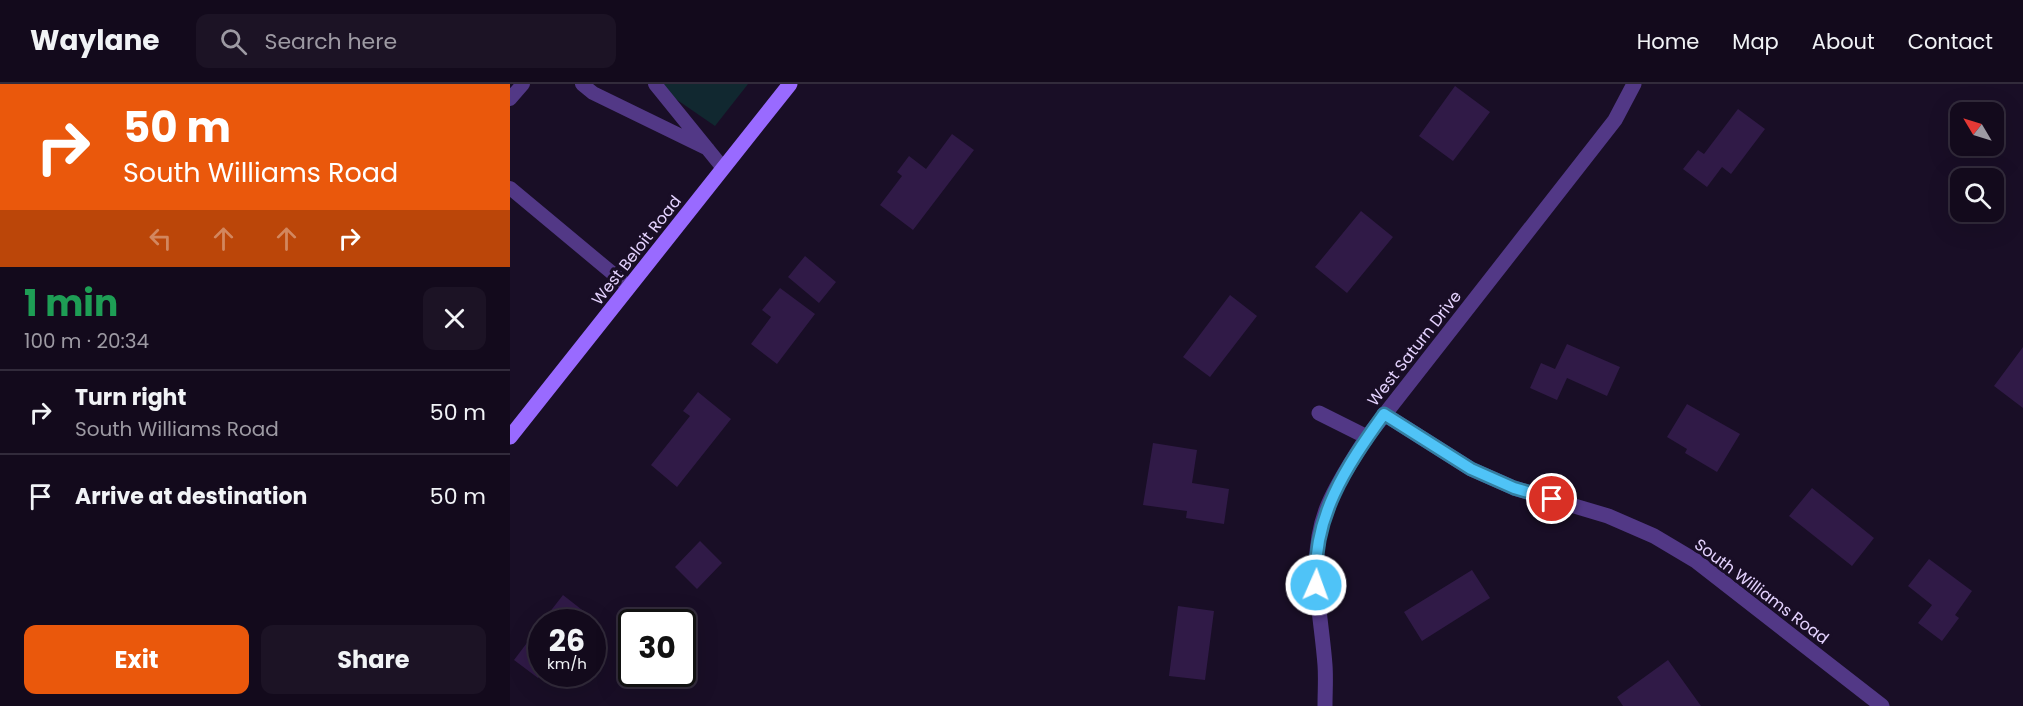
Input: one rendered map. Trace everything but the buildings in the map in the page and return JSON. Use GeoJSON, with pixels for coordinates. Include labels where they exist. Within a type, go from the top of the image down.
{"type":"FeatureCollection","features":[{"type":"Feature","properties":{"kind":"main road","name":"West Beloit Road"},"geometry":{"type":"LineString","coordinates":[[510,437],[790,84]]}},
{"type":"Feature","properties":{"kind":"street","name":"West Saturn Drive"},"geometry":{"type":"LineString","coordinates":[[1325,706],[1325,665],[1315,570],[1319,534],[1328,506],[1348,466],[1367,437],[1615,120],[1634,84]]}},
{"type":"Feature","properties":{"kind":"street"},"geometry":{"type":"LineString","coordinates":[[1319,413],[1367,437]]}},
{"type":"Feature","properties":{"kind":"street","name":"South Williams Road"},"geometry":{"type":"LineString","coordinates":[[1384,414],[1471,469],[1514,488],[1608,516],[1654,536],[1696,561],[1880,705]]}},
{"type":"Feature","properties":{"kind":"lane"},"geometry":{"type":"LineString","coordinates":[[510,99],[523,84]]}},
{"type":"Feature","properties":{"kind":"lane"},"geometry":{"type":"LineString","coordinates":[[582,84],[593,93],[708,149]]}},
{"type":"Feature","properties":{"kind":"lane"},"geometry":{"type":"LineString","coordinates":[[661,86],[723,168]]}},
{"type":"Feature","properties":{"kind":"lane"},"geometry":{"type":"LineString","coordinates":[[510,188],[629,287]]}},
{"type":"Feature","properties":{"kind":"shaded area"},"geometry":{"type":"Polygon","coordinates":[[[654,84],[748,84],[715,126],[654,84]]]}},
{"type":"Feature","properties":{"kind":"route"},"geometry":{"type":"LineString","coordinates":[[1316,585],[1315,570],[1319,534],[1328,506],[1348,466],[1384,414],[1471,469],[1514,488],[1552,499]]}}]}
